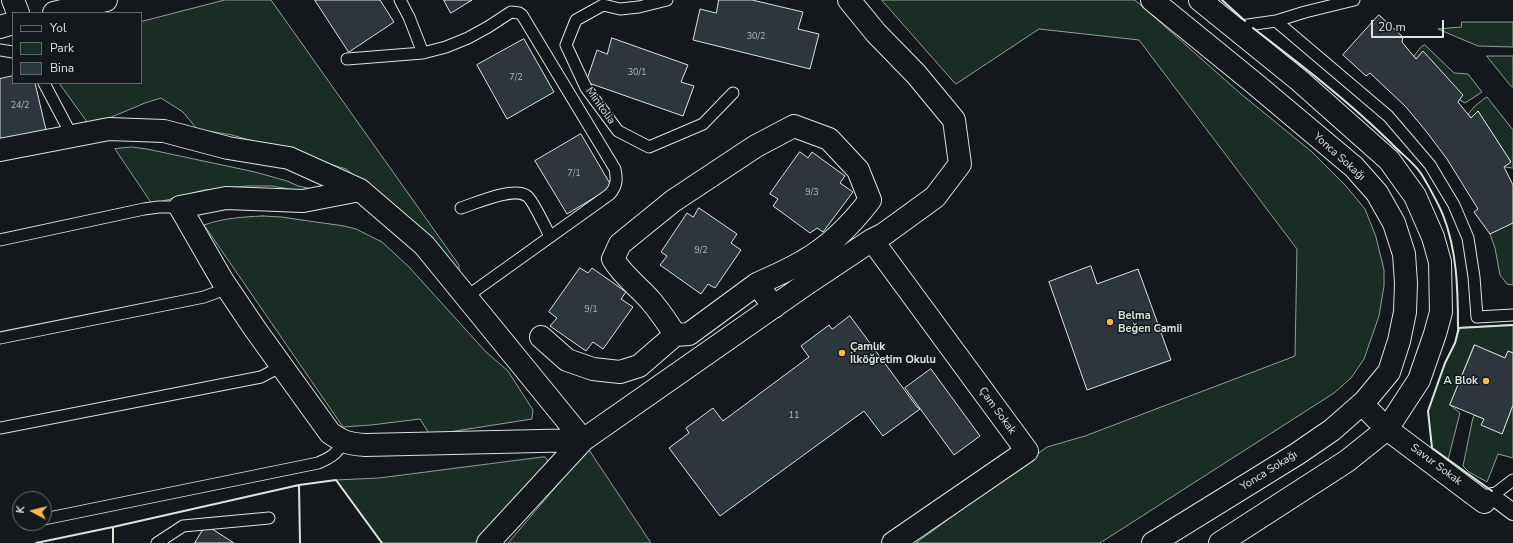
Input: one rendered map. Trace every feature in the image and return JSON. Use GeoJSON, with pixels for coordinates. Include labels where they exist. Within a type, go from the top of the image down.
{"type":"FeatureCollection","features":[{"type":"Feature","properties":{"kind":"street"},"geometry":{"type":"LineString","coordinates":[[13,0],[18,12]]}},
{"type":"Feature","properties":{"kind":"street"},"geometry":{"type":"LineString","coordinates":[[58,12],[106,0]]}},
{"type":"Feature","properties":{"kind":"street"},"geometry":{"type":"LineString","coordinates":[[488,543],[583,440],[774,307],[872,240],[884,234],[934,197],[960,164],[954,120],[916,74],[876,33],[849,0]]}},
{"type":"Feature","properties":{"kind":"street","name":"Yonca Sokağı"},"geometry":{"type":"LineString","coordinates":[[1152,0],[1354,167],[1376,193],[1394,223],[1404,254],[1406,283],[1405,312],[1399,341],[1388,372],[1362,404],[1332,430],[1298,454],[1153,543]]}},
{"type":"Feature","properties":{"kind":"street"},"geometry":{"type":"LineString","coordinates":[[1200,0],[1300,81],[1389,160],[1415,196],[1433,237],[1440,262],[1440,312],[1435,334],[1419,380],[1387,429],[1347,461],[1220,543]]}},
{"type":"Feature","properties":{"kind":"street"},"geometry":{"type":"LineString","coordinates":[[0,27],[12,23]]}},
{"type":"Feature","properties":{"kind":"street"},"geometry":{"type":"LineString","coordinates":[[541,337],[568,360],[593,369],[620,372],[639,366],[675,335],[689,334],[757,284],[801,263],[821,250],[853,221],[870,200],[858,170],[829,139],[794,126],[756,146],[673,201],[620,244],[613,259],[620,271],[651,301],[666,319],[675,335]]}},
{"type":"Feature","properties":{"kind":"street"},"geometry":{"type":"LineString","coordinates":[[0,150],[109,129],[164,131],[228,148],[289,158],[360,190],[424,245],[583,440]]}},
{"type":"Feature","properties":{"kind":"street"},"geometry":{"type":"LineString","coordinates":[[360,190],[303,201],[226,198],[180,207],[228,288],[255,329],[330,433],[343,442],[351,444],[583,440]]}},
{"type":"Feature","properties":{"kind":"street","name":"Çam Sokak"},"geometry":{"type":"LineString","coordinates":[[872,240],[1026,451],[893,543]]}},
{"type":"Feature","properties":{"kind":"street"},"geometry":{"type":"LineString","coordinates":[[757,284],[774,307]]}},
{"type":"Feature","properties":{"kind":"street","name":"Savur Sokak"},"geometry":{"type":"LineString","coordinates":[[1362,404],[1387,429],[1488,499]]}},
{"type":"Feature","properties":{"kind":"street"},"geometry":{"type":"LineString","coordinates":[[1488,499],[1513,512]]}},
{"type":"Feature","properties":{"kind":"lane"},"geometry":{"type":"LineString","coordinates":[[400,0],[410,17],[423,53]]}},
{"type":"Feature","properties":{"kind":"lane","name":"Minitolia"},"geometry":{"type":"LineString","coordinates":[[667,0],[639,7],[620,9],[603,5],[576,20],[566,45],[586,88],[618,131],[649,147],[703,124],[733,93]]}},
{"type":"Feature","properties":{"kind":"lane"},"geometry":{"type":"LineString","coordinates":[[1234,27],[1276,21],[1354,0]]}},
{"type":"Feature","properties":{"kind":"lane"},"geometry":{"type":"LineString","coordinates":[[347,59],[423,53],[446,47],[468,38],[511,12],[519,13],[522,15],[615,170],[617,178],[616,185],[610,194],[466,297]]}},
{"type":"Feature","properties":{"kind":"lane"},"geometry":{"type":"LineString","coordinates":[[1276,21],[1388,116],[1430,165],[1454,205],[1468,238],[1474,277],[1477,317],[1513,315]]}},
{"type":"Feature","properties":{"kind":"lane"},"geometry":{"type":"LineString","coordinates":[[0,50],[12,52]]}},
{"type":"Feature","properties":{"kind":"lane"},"geometry":{"type":"LineString","coordinates":[[45,84],[72,136]]}},
{"type":"Feature","properties":{"kind":"lane"},"geometry":{"type":"LineString","coordinates":[[461,208],[508,193],[520,193],[528,196],[550,236]]}},
{"type":"Feature","properties":{"kind":"lane"},"geometry":{"type":"LineString","coordinates":[[0,240],[144,209],[180,207]]}},
{"type":"Feature","properties":{"kind":"lane"},"geometry":{"type":"LineString","coordinates":[[0,338],[204,297],[228,288]]}},
{"type":"Feature","properties":{"kind":"lane"},"geometry":{"type":"LineString","coordinates":[[0,428],[261,377],[282,366]]}},
{"type":"Feature","properties":{"kind":"lane"},"geometry":{"type":"LineString","coordinates":[[52,518],[318,463],[331,458],[339,450],[343,442]]}},
{"type":"Feature","properties":{"kind":"lane"},"geometry":{"type":"LineString","coordinates":[[1488,499],[1513,480]]}},
{"type":"Feature","properties":{"kind":"lane"},"geometry":{"type":"LineString","coordinates":[[157,543],[182,526],[269,518]]}},
{"type":"Feature","properties":{"kind":"green space"},"geometry":{"type":"Polygon","coordinates":[[[225,0],[271,0],[459,265],[459,281],[381,196],[346,169],[232,135],[197,129],[183,112],[161,98],[145,103],[90,126],[60,84],[142,84],[142,22],[225,0]]]}},
{"type":"Feature","properties":{"kind":"green space"},"geometry":{"type":"Polygon","coordinates":[[[882,0],[1135,0],[1241,94],[1312,152],[1346,186],[1365,209],[1376,237],[1384,270],[1384,286],[1379,316],[1364,359],[1351,378],[1334,393],[1100,543],[916,543],[1047,447],[1085,436],[1295,356],[1297,249],[1139,40],[1039,29],[956,84],[882,0]]]}},
{"type":"Feature","properties":{"kind":"green space"},"geometry":{"type":"Polygon","coordinates":[[[1462,22],[1513,22],[1513,47],[1478,46],[1438,29],[1461,27],[1462,22]]]}},
{"type":"Feature","properties":{"kind":"green space"},"geometry":{"type":"Polygon","coordinates":[[[1425,45],[1454,73],[1468,74],[1482,92],[1465,103],[1460,100],[1423,52],[1416,59],[1414,56],[1421,47],[1425,45]]]}},
{"type":"Feature","properties":{"kind":"green space"},"geometry":{"type":"Polygon","coordinates":[[[1487,56],[1513,56],[1513,87],[1512,87],[1487,56]]]}},
{"type":"Feature","properties":{"kind":"green space"},"geometry":{"type":"Polygon","coordinates":[[[1487,97],[1513,130],[1513,168],[1504,167],[1511,162],[1478,111],[1471,118],[1468,114],[1475,106],[1487,97]]]}},
{"type":"Feature","properties":{"kind":"green space"},"geometry":{"type":"Polygon","coordinates":[[[132,147],[255,172],[287,181],[298,186],[322,191],[294,190],[272,186],[248,186],[204,190],[152,204],[115,149],[132,147]]]}},
{"type":"Feature","properties":{"kind":"green space"},"geometry":{"type":"Polygon","coordinates":[[[263,216],[281,217],[344,226],[356,229],[382,242],[409,267],[486,352],[508,371],[533,410],[532,419],[430,435],[420,419],[343,427],[204,225],[226,219],[263,216]]]}},
{"type":"Feature","properties":{"kind":"green space"},"geometry":{"type":"Polygon","coordinates":[[[1513,223],[1513,285],[1507,284],[1500,275],[1495,248],[1490,234],[1513,223]]]}},
{"type":"Feature","properties":{"kind":"green space"},"geometry":{"type":"Polygon","coordinates":[[[1513,325],[1513,353],[1508,351],[1505,358],[1474,345],[1450,405],[1460,413],[1448,460],[1432,448],[1428,411],[1445,363],[1455,343],[1458,328],[1513,325]]]}},
{"type":"Feature","properties":{"kind":"green space"},"geometry":{"type":"Polygon","coordinates":[[[1513,405],[1513,458],[1498,454],[1487,482],[1469,472],[1463,466],[1474,415],[1484,419],[1502,433],[1513,405]]]}},
{"type":"Feature","properties":{"kind":"green space"},"geometry":{"type":"Polygon","coordinates":[[[589,450],[651,543],[508,543],[578,461],[589,450]]]}},
{"type":"Feature","properties":{"kind":"green space"},"geometry":{"type":"Polygon","coordinates":[[[545,457],[549,462],[479,543],[382,543],[336,480],[379,478],[545,457]]]}},
{"type":"Feature","properties":{"kind":"building"},"geometry":{"type":"Polygon","coordinates":[[[315,0],[380,0],[394,22],[349,52],[315,0]]]}},
{"type":"Feature","properties":{"kind":"building"},"geometry":{"type":"Polygon","coordinates":[[[444,0],[472,0],[451,13],[444,0]]]}},
{"type":"Feature","properties":{"kind":"building"},"geometry":{"type":"Polygon","coordinates":[[[719,0],[752,0],[803,12],[798,29],[819,34],[810,69],[693,40],[700,9],[716,13],[719,0]]]}},
{"type":"Feature","properties":{"kind":"building"},"geometry":{"type":"Polygon","coordinates":[[[1379,15],[1403,37],[1402,42],[1416,59],[1423,51],[1463,95],[1458,102],[1471,118],[1478,111],[1511,162],[1504,167],[1513,185],[1513,223],[1490,234],[1474,212],[1478,209],[1447,159],[1426,131],[1405,106],[1370,73],[1366,76],[1343,55],[1379,15]]]}},
{"type":"Feature","properties":{"kind":"building"},"geometry":{"type":"Polygon","coordinates":[[[612,38],[688,65],[681,82],[694,86],[683,116],[586,82],[597,50],[607,54],[612,38]]]}},
{"type":"Feature","properties":{"kind":"building"},"geometry":{"type":"Polygon","coordinates":[[[524,39],[554,92],[507,119],[477,65],[524,39]]]}},
{"type":"Feature","properties":{"kind":"building"},"geometry":{"type":"Polygon","coordinates":[[[12,76],[12,84],[35,84],[46,130],[0,140],[0,79],[12,76]]]}},
{"type":"Feature","properties":{"kind":"building"},"geometry":{"type":"Polygon","coordinates":[[[581,134],[612,187],[567,214],[535,161],[581,134]]]}},
{"type":"Feature","properties":{"kind":"building"},"geometry":{"type":"Polygon","coordinates":[[[800,152],[808,158],[812,152],[845,176],[840,183],[853,192],[823,232],[817,228],[810,233],[773,206],[778,199],[770,194],[800,152]]]}},
{"type":"Feature","properties":{"kind":"building"},"geometry":{"type":"Polygon","coordinates":[[[699,208],[737,234],[731,243],[741,250],[715,288],[708,284],[701,294],[660,265],[667,256],[661,252],[687,213],[693,217],[699,208]]]}},
{"type":"Feature","properties":{"kind":"building","name":"Belma Beğen Camii"},"geometry":{"type":"Polygon","coordinates":[[[1091,266],[1097,284],[1138,269],[1171,360],[1087,390],[1049,282],[1091,266]]]}},
{"type":"Feature","properties":{"kind":"building"},"geometry":{"type":"Polygon","coordinates":[[[580,268],[588,273],[592,268],[626,292],[621,299],[633,307],[603,349],[593,342],[586,351],[550,326],[557,318],[549,312],[580,268]]]}},
{"type":"Feature","properties":{"kind":"building"},"geometry":{"type":"Polygon","coordinates":[[[850,316],[920,409],[883,436],[864,411],[720,516],[669,448],[689,433],[686,428],[713,408],[723,421],[809,357],[801,346],[829,325],[832,329],[850,316]]]}},
{"type":"Feature","properties":{"kind":"building","name":"A Blok"},"geometry":{"type":"Polygon","coordinates":[[[1475,345],[1505,358],[1508,351],[1513,353],[1513,405],[1502,434],[1481,425],[1484,419],[1450,405],[1475,345]]]}},
{"type":"Feature","properties":{"kind":"building"},"geometry":{"type":"Polygon","coordinates":[[[931,369],[980,436],[954,455],[905,388],[931,369]]]}},
{"type":"Feature","properties":{"kind":"building"},"geometry":{"type":"Polygon","coordinates":[[[206,525],[234,543],[195,543],[206,525]]]}},
{"type":"Feature","properties":{"kind":"wall"},"geometry":{"type":"LineString","coordinates":[[1222,0],[1245,21]]}},
{"type":"Feature","properties":{"kind":"wall"},"geometry":{"type":"LineString","coordinates":[[1253,28],[1340,97],[1374,127],[1420,172],[1432,193],[1448,228],[1456,270],[1458,328],[1513,325]]}},
{"type":"Feature","properties":{"kind":"wall"},"geometry":{"type":"LineString","coordinates":[[1459,328],[1455,343],[1445,363],[1428,411],[1432,448],[1492,491]]}},
{"type":"Feature","properties":{"kind":"wall"},"geometry":{"type":"LineString","coordinates":[[299,487],[299,485],[336,480],[382,543]]}},
{"type":"Feature","properties":{"kind":"wall"},"geometry":{"type":"LineString","coordinates":[[113,543],[113,527],[299,485],[300,543]]}},
{"type":"Feature","properties":{"kind":"wall"},"geometry":{"type":"LineString","coordinates":[[36,543],[113,527]]}},
{"type":"Feature","properties":{"kind":"place","name":"Belma Beğen Camii"},"geometry":{"type":"Point","coordinates":[1110,322]}},
{"type":"Feature","properties":{"kind":"place","name":"Çamlık İlköğretim Okulu"},"geometry":{"type":"Point","coordinates":[842,353]}},
{"type":"Feature","properties":{"kind":"place","name":"A Blok"},"geometry":{"type":"Point","coordinates":[1486,381]}}]}
